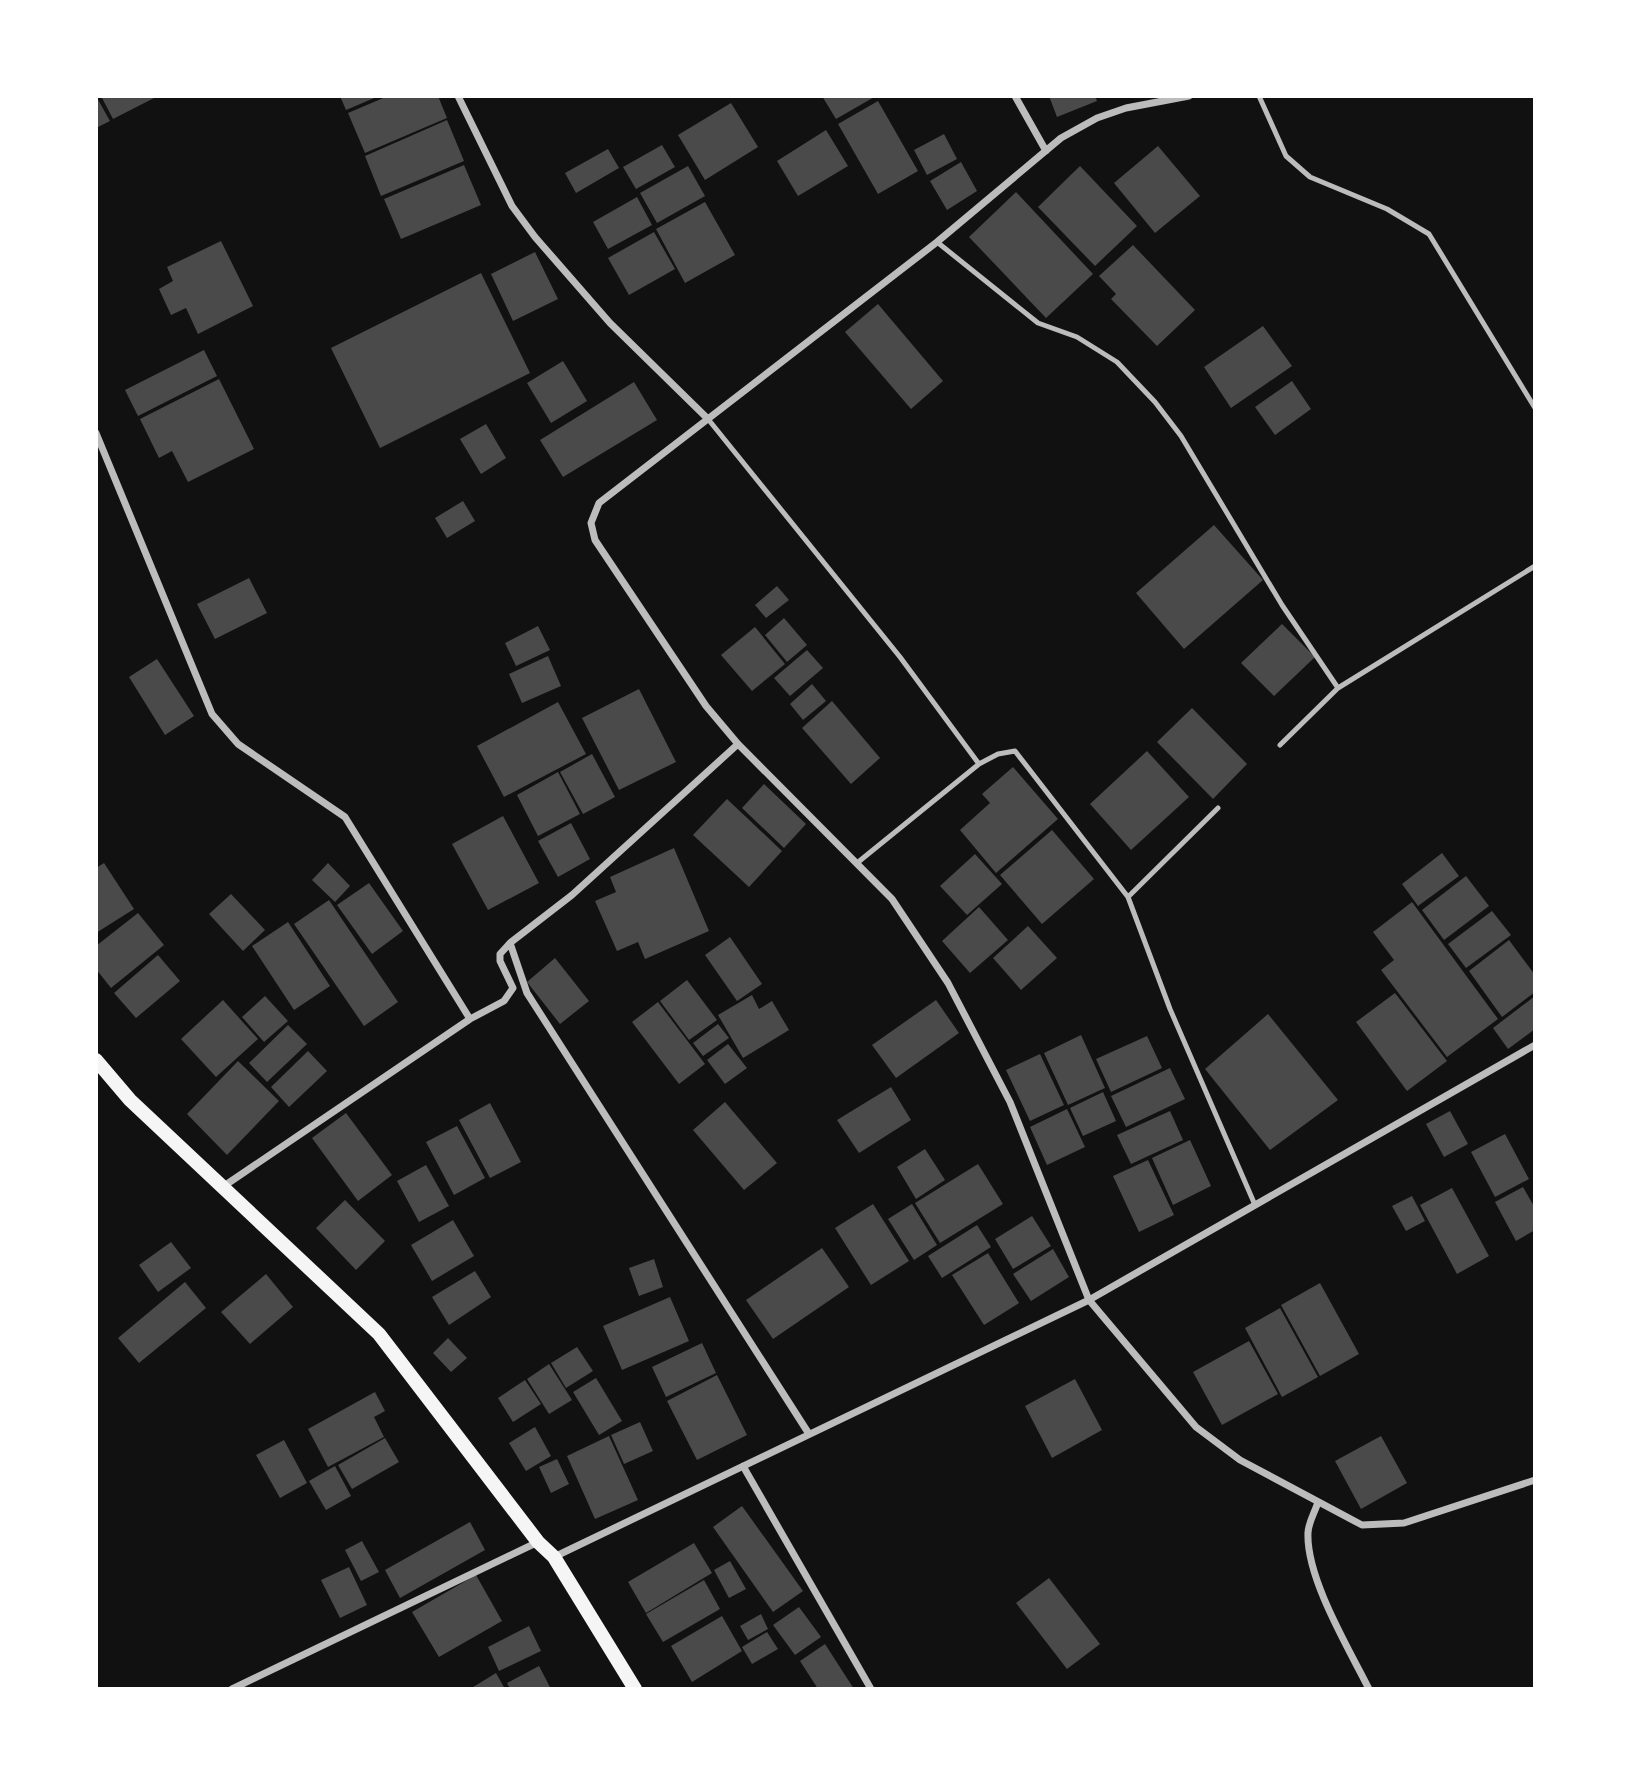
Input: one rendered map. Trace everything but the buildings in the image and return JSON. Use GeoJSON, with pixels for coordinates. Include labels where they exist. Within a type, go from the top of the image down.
{"type":"FeatureCollection","features":[{"type":"Feature","properties":{"kind":"main road"},"geometry":{"type":"LineString","coordinates":[[96,1060],[139,1108],[379,1334],[538,1542],[554,1557],[635,1689]]}},
{"type":"Feature","properties":{"kind":"street"},"geometry":{"type":"LineString","coordinates":[[458,96],[512,206],[535,237],[610,323],[708,419]]}},
{"type":"Feature","properties":{"kind":"street"},"geometry":{"type":"LineString","coordinates":[[1015,96],[1046,151]]}},
{"type":"Feature","properties":{"kind":"street"},"geometry":{"type":"LineString","coordinates":[[1189,96],[1126,108],[1097,118],[1061,138],[937,242],[599,503],[591,523],[594,540],[706,706],[738,744],[892,900],[948,983],[1010,1102],[1089,1300],[1196,1427],[1240,1460],[1362,1525],[1404,1523],[1535,1480]]}},
{"type":"Feature","properties":{"kind":"street"},"geometry":{"type":"LineString","coordinates":[[96,433],[212,714],[238,744],[345,817],[470,1019]]}},
{"type":"Feature","properties":{"kind":"street"},"geometry":{"type":"LineString","coordinates":[[224,1186],[511,994],[511,982],[500,961],[500,954],[510,943],[572,895],[738,744]]}},
{"type":"Feature","properties":{"kind":"street"},"geometry":{"type":"LineString","coordinates":[[510,943],[527,993],[809,1434]]}},
{"type":"Feature","properties":{"kind":"street"},"geometry":{"type":"LineString","coordinates":[[554,1557],[1089,1300],[1535,1045]]}},
{"type":"Feature","properties":{"kind":"street"},"geometry":{"type":"LineString","coordinates":[[743,1466],[872,1689]]}},
{"type":"Feature","properties":{"kind":"street"},"geometry":{"type":"LineString","coordinates":[[1318,1502],[1308,1531],[1311,1558],[1331,1614],[1369,1689]]}},
{"type":"Feature","properties":{"kind":"street"},"geometry":{"type":"LineString","coordinates":[[232,1689],[538,1542]]}},
{"type":"Feature","properties":{"kind":"lane"},"geometry":{"type":"LineString","coordinates":[[1259,96],[1286,156],[1310,177],[1387,209],[1429,234],[1535,408]]}},
{"type":"Feature","properties":{"kind":"lane"},"geometry":{"type":"LineString","coordinates":[[937,242],[1038,323],[1077,337],[1117,362],[1155,402],[1181,436],[1282,604],[1338,688]]}},
{"type":"Feature","properties":{"kind":"lane"},"geometry":{"type":"LineString","coordinates":[[708,419],[900,657],[979,764]]}},
{"type":"Feature","properties":{"kind":"lane"},"geometry":{"type":"LineString","coordinates":[[1280,746],[1338,688],[1535,566]]}},
{"type":"Feature","properties":{"kind":"lane"},"geometry":{"type":"LineString","coordinates":[[857,863],[979,764],[998,754],[1015,751],[1128,897],[1170,1009],[1255,1205]]}},
{"type":"Feature","properties":{"kind":"lane"},"geometry":{"type":"LineString","coordinates":[[1128,897],[1218,808]]}}]}
